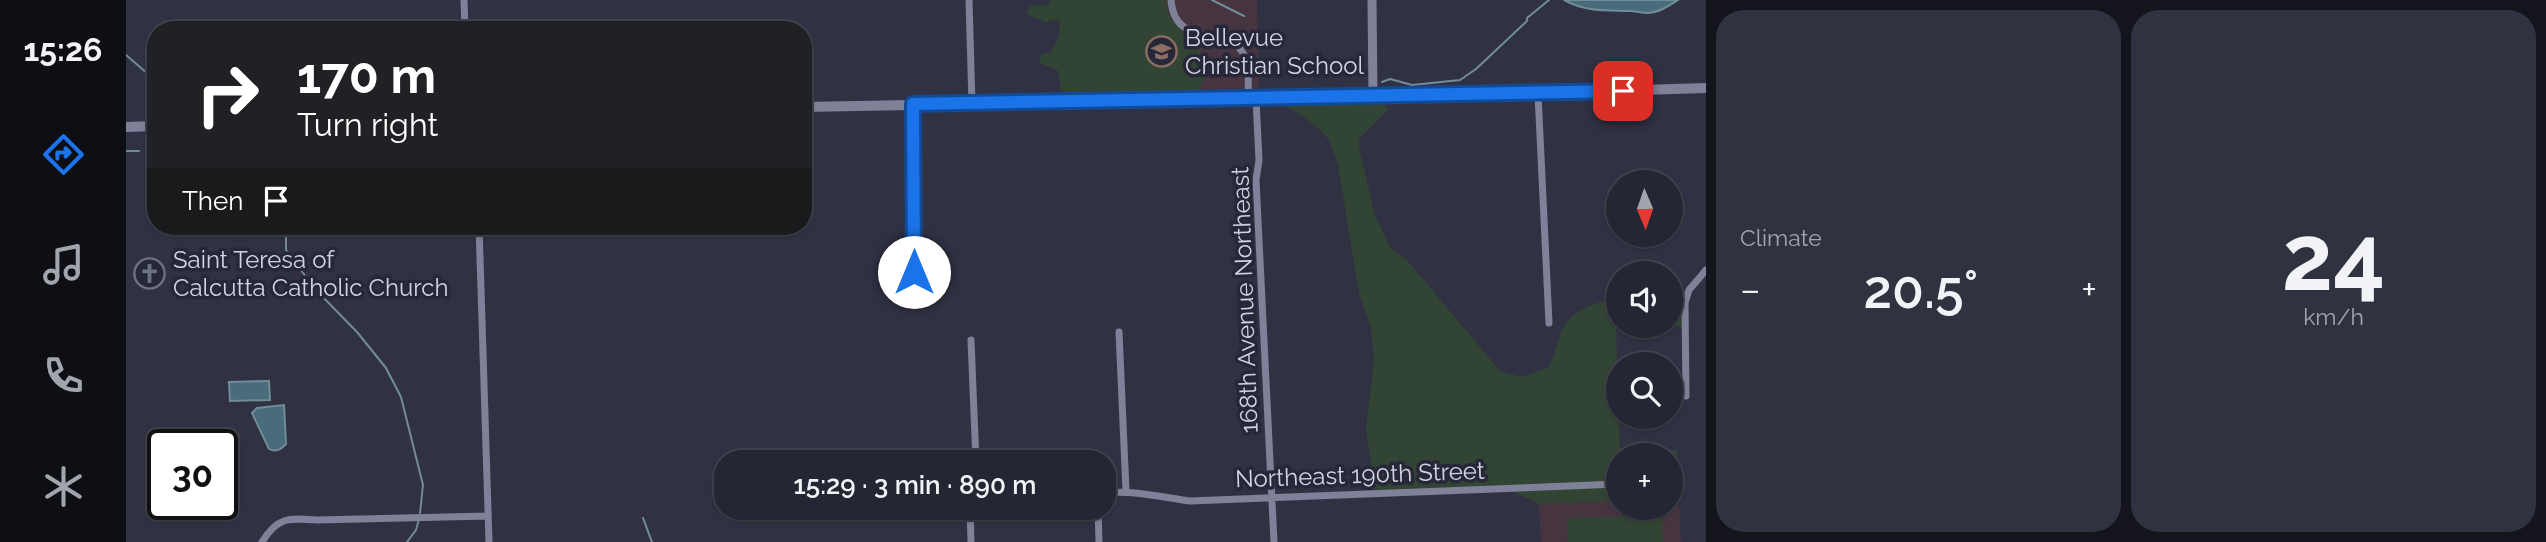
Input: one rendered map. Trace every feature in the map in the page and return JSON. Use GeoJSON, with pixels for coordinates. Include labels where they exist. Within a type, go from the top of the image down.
{"type":"FeatureCollection","features":[{"type":"Feature","properties":{"kind":"main road"},"geometry":{"type":"LineString","coordinates":[[812,107],[1538,94],[1706,88]]}},
{"type":"Feature","properties":{"kind":"main road"},"geometry":{"type":"LineString","coordinates":[[126,127],[147,126]]}},
{"type":"Feature","properties":{"kind":"street"},"geometry":{"type":"LineString","coordinates":[[464,0],[465,21]]}},
{"type":"Feature","properties":{"kind":"street"},"geometry":{"type":"LineString","coordinates":[[969,0],[972,104]]}},
{"type":"Feature","properties":{"kind":"street","name":"168th Avenue Northeast"},"geometry":{"type":"LineString","coordinates":[[1171,0],[1175,18],[1182,27],[1191,32],[1222,38],[1240,48],[1247,63],[1259,160],[1256,180],[1274,542]]}},
{"type":"Feature","properties":{"kind":"street"},"geometry":{"type":"LineString","coordinates":[[1372,0],[1373,96]]}},
{"type":"Feature","properties":{"kind":"street"},"geometry":{"type":"LineString","coordinates":[[1538,94],[1549,323]]}},
{"type":"Feature","properties":{"kind":"street"},"geometry":{"type":"LineString","coordinates":[[913,104],[914,272]]}},
{"type":"Feature","properties":{"kind":"street"},"geometry":{"type":"LineString","coordinates":[[479,235],[489,542]]}},
{"type":"Feature","properties":{"kind":"street"},"geometry":{"type":"LineString","coordinates":[[1686,396],[1685,303],[1689,290],[1706,270]]}},
{"type":"Feature","properties":{"kind":"street"},"geometry":{"type":"LineString","coordinates":[[1119,332],[1126,491]]}},
{"type":"Feature","properties":{"kind":"street"},"geometry":{"type":"LineString","coordinates":[[971,340],[976,450]]}},
{"type":"Feature","properties":{"kind":"street","name":"Northeast 190th Street"},"geometry":{"type":"LineString","coordinates":[[1116,492],[1155,494],[1191,501],[1606,484]]}},
{"type":"Feature","properties":{"kind":"street"},"geometry":{"type":"LineString","coordinates":[[262,542],[276,524],[291,519],[488,516]]}},
{"type":"Feature","properties":{"kind":"street"},"geometry":{"type":"LineString","coordinates":[[970,520],[971,542]]}},
{"type":"Feature","properties":{"kind":"street"},"geometry":{"type":"LineString","coordinates":[[1098,520],[1099,542]]}},
{"type":"Feature","properties":{"kind":"shaded area","name":"Bellevue Christian School"},"geometry":{"type":"Polygon","coordinates":[[[1064,0],[1257,0],[1260,104],[1068,109],[1064,0]]]}},
{"type":"Feature","properties":{"kind":"shaded area"},"geometry":{"type":"Polygon","coordinates":[[[1606,501],[1606,520],[1680,520],[1681,542],[1541,542],[1539,504],[1606,501]]]}},
{"type":"Feature","properties":{"kind":"green space"},"geometry":{"type":"Polygon","coordinates":[[[1050,0],[1166,0],[1172,19],[1196,43],[1203,59],[1207,71],[1199,90],[1069,94],[1061,90],[1058,71],[1040,63],[1039,58],[1044,53],[1050,54],[1059,36],[1060,19],[1046,22],[1027,14],[1030,6],[1049,5],[1050,0]]]}},
{"type":"Feature","properties":{"kind":"green space"},"geometry":{"type":"Polygon","coordinates":[[[1379,100],[1389,109],[1359,139],[1375,215],[1390,247],[1407,260],[1500,371],[1521,377],[1548,368],[1566,323],[1579,312],[1606,300],[1606,338],[1616,338],[1617,352],[1606,352],[1606,429],[1619,429],[1620,443],[1606,443],[1606,501],[1539,504],[1508,489],[1375,491],[1366,429],[1374,360],[1371,328],[1359,293],[1338,165],[1330,141],[1318,128],[1299,113],[1277,103],[1379,100]]]}},
{"type":"Feature","properties":{"kind":"green space"},"geometry":{"type":"Polygon","coordinates":[[[1683,296],[1687,297],[1686,326],[1683,326],[1683,296]]]}},
{"type":"Feature","properties":{"kind":"green space"},"geometry":{"type":"Polygon","coordinates":[[[1567,518],[1662,520],[1663,542],[1568,542],[1567,518]]]}},
{"type":"Feature","properties":{"kind":"water"},"geometry":{"type":"Polygon","coordinates":[[[1564,0],[1678,0],[1667,7],[1647,13],[1588,8],[1564,0]]]}},
{"type":"Feature","properties":{"kind":"water"},"geometry":{"type":"Polygon","coordinates":[[[269,381],[270,400],[230,401],[229,382],[269,381]]]}},
{"type":"Feature","properties":{"kind":"water"},"geometry":{"type":"Polygon","coordinates":[[[284,405],[286,444],[274,451],[269,449],[252,413],[257,408],[284,405]]]}},
{"type":"Feature","properties":{"kind":"waterway"},"geometry":{"type":"LineString","coordinates":[[1212,0],[1244,16]]}},
{"type":"Feature","properties":{"kind":"waterway"},"geometry":{"type":"LineString","coordinates":[[1382,82],[1390,79],[1412,85],[1460,80],[1476,69],[1549,0]]}},
{"type":"Feature","properties":{"kind":"waterway"},"geometry":{"type":"LineString","coordinates":[[126,55],[147,73]]}},
{"type":"Feature","properties":{"kind":"waterway"},"geometry":{"type":"LineString","coordinates":[[126,151],[139,151]]}},
{"type":"Feature","properties":{"kind":"waterway"},"geometry":{"type":"LineString","coordinates":[[286,235],[286,250],[315,289],[357,332],[386,368],[401,397],[423,485],[420,513]]}},
{"type":"Feature","properties":{"kind":"waterway"},"geometry":{"type":"LineString","coordinates":[[643,518],[652,542]]}},
{"type":"Feature","properties":{"kind":"waterway"},"geometry":{"type":"LineString","coordinates":[[407,542],[416,530],[419,519]]}},
{"type":"Feature","properties":{"kind":"place","name":"Bellevue Christian School"},"geometry":{"type":"Point","coordinates":[1162,52]}},
{"type":"Feature","properties":{"kind":"place","name":"Saint Teresa of Calcutta Catholic Church"},"geometry":{"type":"Point","coordinates":[150,274]}},
{"type":"Feature","properties":{"kind":"route"},"geometry":{"type":"LineString","coordinates":[[914,272],[913,104],[1623,91]]}}]}
